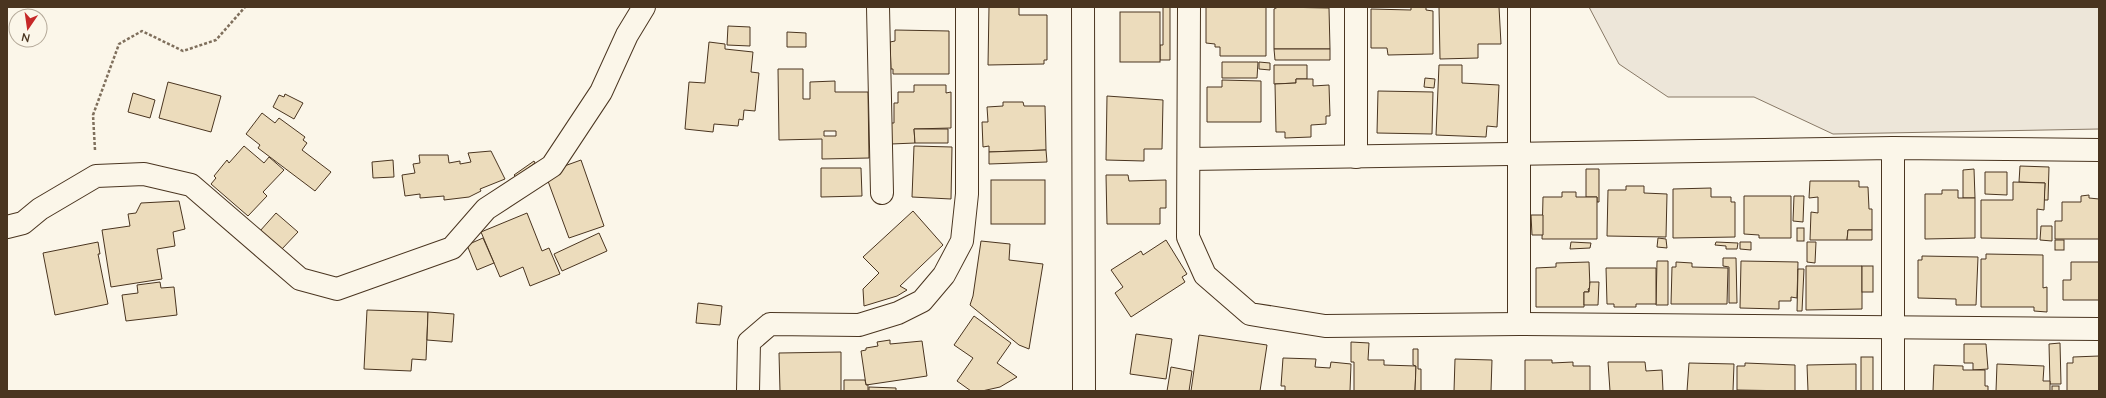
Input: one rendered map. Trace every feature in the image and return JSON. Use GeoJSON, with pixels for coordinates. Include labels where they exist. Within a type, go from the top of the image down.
{"type":"FeatureCollection","features":[{"type":"Feature","properties":{"kind":"street"},"geometry":{"type":"LineString","coordinates":[[7,228],[23,223],[40,209],[96,176],[144,174],[191,185],[300,279],[337,289],[452,248],[486,209],[552,166],[601,92],[627,35],[644,7]]}},
{"type":"Feature","properties":{"kind":"street"},"geometry":{"type":"LineString","coordinates":[[878,7],[882,193]]}},
{"type":"Feature","properties":{"kind":"street"},"geometry":{"type":"LineString","coordinates":[[748,391],[749,342],[770,324],[859,325],[898,313],[922,301],[944,275],[962,241],[967,194],[967,7]]}},
{"type":"Feature","properties":{"kind":"street"},"geometry":{"type":"LineString","coordinates":[[1083,7],[1084,391]]}},
{"type":"Feature","properties":{"kind":"street"},"geometry":{"type":"LineString","coordinates":[[1189,7],[1188,237],[1205,275],[1250,314],[1325,326],[1519,324],[2099,329]]}},
{"type":"Feature","properties":{"kind":"street"},"geometry":{"type":"LineString","coordinates":[[1356,7],[1356,157]]}},
{"type":"Feature","properties":{"kind":"street"},"geometry":{"type":"LineString","coordinates":[[1518,7],[1519,324]]}},
{"type":"Feature","properties":{"kind":"street"},"geometry":{"type":"LineString","coordinates":[[1189,159],[1892,148],[2099,150]]}},
{"type":"Feature","properties":{"kind":"street"},"geometry":{"type":"LineString","coordinates":[[1892,148],[1893,391]]}},
{"type":"Feature","properties":{"kind":"path"},"geometry":{"type":"LineString","coordinates":[[96,176],[93,116],[119,44],[142,31],[183,51],[216,40],[246,7]]}},
{"type":"Feature","properties":{"kind":"shaded area"},"geometry":{"type":"Polygon","coordinates":[[[1589,7],[2099,7],[2099,129],[1833,134],[1754,97],[1668,97],[1619,64],[1589,7]]]}},
{"type":"Feature","properties":{"kind":"building"},"geometry":{"type":"Polygon","coordinates":[[[989,7],[1019,7],[1019,15],[1047,15],[1047,60],[1044,60],[1044,64],[988,65],[989,7]]]}},
{"type":"Feature","properties":{"kind":"building"},"geometry":{"type":"Polygon","coordinates":[[[1163,7],[1170,7],[1170,60],[1160,60],[1160,45],[1163,45],[1163,7]]]}},
{"type":"Feature","properties":{"kind":"building"},"geometry":{"type":"Polygon","coordinates":[[[1206,7],[1266,7],[1266,56],[1220,56],[1220,47],[1215,47],[1215,44],[1206,43],[1206,7]]]}},
{"type":"Feature","properties":{"kind":"building"},"geometry":{"type":"Polygon","coordinates":[[[1278,7],[1329,8],[1330,49],[1274,49],[1274,9],[1278,7]]]}},
{"type":"Feature","properties":{"kind":"building"},"geometry":{"type":"Polygon","coordinates":[[[1411,7],[1426,7],[1426,10],[1433,11],[1433,54],[1388,55],[1387,48],[1371,48],[1371,9],[1411,10],[1411,7]]]}},
{"type":"Feature","properties":{"kind":"building"},"geometry":{"type":"Polygon","coordinates":[[[1439,7],[1499,7],[1501,44],[1478,44],[1478,58],[1440,59],[1439,7]]]}},
{"type":"Feature","properties":{"kind":"building"},"geometry":{"type":"Polygon","coordinates":[[[1120,12],[1160,12],[1160,62],[1120,62],[1120,12]]]}},
{"type":"Feature","properties":{"kind":"building"},"geometry":{"type":"Polygon","coordinates":[[[728,26],[750,27],[750,46],[727,45],[728,26]]]}},
{"type":"Feature","properties":{"kind":"building"},"geometry":{"type":"Polygon","coordinates":[[[895,30],[949,31],[949,74],[893,74],[893,69],[891,69],[890,42],[895,41],[895,30]]]}},
{"type":"Feature","properties":{"kind":"building"},"geometry":{"type":"Polygon","coordinates":[[[787,32],[806,33],[806,47],[787,47],[787,32]]]}},
{"type":"Feature","properties":{"kind":"building"},"geometry":{"type":"Polygon","coordinates":[[[709,42],[725,44],[725,49],[753,52],[751,72],[759,73],[755,111],[744,110],[743,120],[739,119],[738,126],[714,124],[713,132],[685,129],[689,82],[705,83],[709,42]]]}},
{"type":"Feature","properties":{"kind":"building"},"geometry":{"type":"Polygon","coordinates":[[[1274,49],[1330,49],[1330,60],[1275,60],[1274,49]]]}},
{"type":"Feature","properties":{"kind":"building"},"geometry":{"type":"Polygon","coordinates":[[[1222,62],[1258,62],[1257,78],[1222,78],[1222,62]]]}},
{"type":"Feature","properties":{"kind":"building"},"geometry":{"type":"Polygon","coordinates":[[[1259,62],[1270,63],[1270,70],[1259,69],[1259,62]]]}},
{"type":"Feature","properties":{"kind":"building"},"geometry":{"type":"Polygon","coordinates":[[[1274,65],[1307,65],[1307,79],[1296,79],[1296,83],[1274,84],[1274,65]]]}},
{"type":"Feature","properties":{"kind":"building"},"geometry":{"type":"Polygon","coordinates":[[[1439,65],[1462,65],[1462,83],[1499,85],[1497,127],[1487,126],[1486,137],[1436,135],[1439,65]]]}},
{"type":"Feature","properties":{"kind":"building"},"geometry":{"type":"Polygon","coordinates":[[[778,69],[803,69],[803,99],[810,99],[810,82],[835,81],[835,92],[868,92],[869,158],[822,159],[822,139],[779,140],[778,69]],[[824,131],[824,136],[836,136],[836,131],[824,131]]]}},
{"type":"Feature","properties":{"kind":"building"},"geometry":{"type":"Polygon","coordinates":[[[1425,78],[1435,79],[1434,88],[1424,87],[1425,78]]]}},
{"type":"Feature","properties":{"kind":"building"},"geometry":{"type":"Polygon","coordinates":[[[1296,79],[1313,79],[1313,86],[1329,85],[1330,116],[1326,116],[1326,124],[1311,125],[1311,137],[1285,138],[1285,132],[1276,132],[1275,84],[1296,83],[1296,79]]]}},
{"type":"Feature","properties":{"kind":"building"},"geometry":{"type":"Polygon","coordinates":[[[1222,80],[1261,81],[1261,122],[1207,122],[1207,87],[1222,87],[1222,80]]]}},
{"type":"Feature","properties":{"kind":"building"},"geometry":{"type":"Polygon","coordinates":[[[168,82],[221,96],[211,132],[159,118],[168,82]]]}},
{"type":"Feature","properties":{"kind":"building"},"geometry":{"type":"Polygon","coordinates":[[[914,85],[946,85],[946,93],[951,92],[951,128],[914,129],[915,143],[891,144],[890,123],[894,123],[894,103],[898,103],[898,92],[914,92],[914,85]]]}},
{"type":"Feature","properties":{"kind":"building"},"geometry":{"type":"Polygon","coordinates":[[[1378,91],[1433,92],[1432,134],[1377,133],[1378,91]]]}},
{"type":"Feature","properties":{"kind":"building"},"geometry":{"type":"Polygon","coordinates":[[[133,93],[155,100],[150,118],[128,112],[133,93]]]}},
{"type":"Feature","properties":{"kind":"building"},"geometry":{"type":"Polygon","coordinates":[[[285,94],[303,103],[294,119],[273,107],[279,95],[284,97],[285,94]]]}},
{"type":"Feature","properties":{"kind":"building"},"geometry":{"type":"Polygon","coordinates":[[[1107,96],[1163,100],[1162,149],[1144,149],[1144,161],[1106,160],[1107,96]]]}},
{"type":"Feature","properties":{"kind":"building"},"geometry":{"type":"Polygon","coordinates":[[[1003,102],[1023,102],[1024,106],[1045,106],[1046,150],[989,152],[989,146],[983,147],[982,122],[988,122],[987,107],[1003,106],[1003,102]]]}},
{"type":"Feature","properties":{"kind":"building"},"geometry":{"type":"Polygon","coordinates":[[[262,113],[275,123],[279,118],[305,137],[303,140],[307,143],[302,150],[331,172],[315,191],[258,148],[260,145],[246,134],[262,113]]]}},
{"type":"Feature","properties":{"kind":"building"},"geometry":{"type":"Polygon","coordinates":[[[914,129],[948,129],[948,143],[915,143],[914,129]]]}},
{"type":"Feature","properties":{"kind":"building"},"geometry":{"type":"Polygon","coordinates":[[[244,146],[264,163],[269,157],[284,170],[263,192],[267,196],[248,216],[211,184],[216,178],[214,176],[227,160],[229,163],[244,146]]]}},
{"type":"Feature","properties":{"kind":"building"},"geometry":{"type":"Polygon","coordinates":[[[914,146],[952,147],[951,199],[912,197],[914,146]]]}},
{"type":"Feature","properties":{"kind":"building"},"geometry":{"type":"Polygon","coordinates":[[[1046,150],[1047,162],[989,164],[989,152],[1046,150]]]}},
{"type":"Feature","properties":{"kind":"building"},"geometry":{"type":"Polygon","coordinates":[[[491,151],[505,179],[480,189],[481,191],[469,197],[444,200],[444,196],[420,198],[420,194],[405,196],[402,175],[415,173],[413,164],[420,163],[419,155],[448,155],[449,163],[460,161],[460,164],[471,162],[468,153],[491,151]]]}},
{"type":"Feature","properties":{"kind":"building"},"geometry":{"type":"Polygon","coordinates":[[[393,160],[394,177],[373,178],[372,162],[393,160]]]}},
{"type":"Feature","properties":{"kind":"building"},"geometry":{"type":"Polygon","coordinates":[[[581,160],[604,226],[569,238],[545,173],[581,160]]]}},
{"type":"Feature","properties":{"kind":"building"},"geometry":{"type":"Polygon","coordinates":[[[534,161],[535,163],[516,177],[514,175],[534,161]]]}},
{"type":"Feature","properties":{"kind":"building"},"geometry":{"type":"Polygon","coordinates":[[[2020,166],[2049,167],[2048,200],[2044,200],[2045,183],[2019,182],[2020,166]]]}},
{"type":"Feature","properties":{"kind":"building"},"geometry":{"type":"Polygon","coordinates":[[[821,168],[861,168],[862,196],[821,197],[821,168]]]}},
{"type":"Feature","properties":{"kind":"building"},"geometry":{"type":"Polygon","coordinates":[[[1586,169],[1599,169],[1599,202],[1597,202],[1597,197],[1586,197],[1586,169]]]}},
{"type":"Feature","properties":{"kind":"building"},"geometry":{"type":"Polygon","coordinates":[[[1974,169],[1975,198],[1963,198],[1963,170],[1974,169]]]}},
{"type":"Feature","properties":{"kind":"building"},"geometry":{"type":"Polygon","coordinates":[[[1985,172],[2007,172],[2007,195],[1985,194],[1985,172]]]}},
{"type":"Feature","properties":{"kind":"building"},"geometry":{"type":"Polygon","coordinates":[[[1106,175],[1128,175],[1129,181],[1166,180],[1166,208],[1160,208],[1160,224],[1107,224],[1106,175]]]}},
{"type":"Feature","properties":{"kind":"building"},"geometry":{"type":"Polygon","coordinates":[[[991,180],[1045,180],[1045,224],[991,224],[991,180]]]}},
{"type":"Feature","properties":{"kind":"building"},"geometry":{"type":"Polygon","coordinates":[[[1810,181],[1859,181],[1859,187],[1868,187],[1869,209],[1872,209],[1872,230],[1848,230],[1847,240],[1810,240],[1811,212],[1818,213],[1818,197],[1809,198],[1810,181]]]}},
{"type":"Feature","properties":{"kind":"building"},"geometry":{"type":"Polygon","coordinates":[[[2013,182],[2045,183],[2044,210],[2037,209],[2037,239],[1981,238],[1981,200],[2013,200],[2013,182]]]}},
{"type":"Feature","properties":{"kind":"building"},"geometry":{"type":"Polygon","coordinates":[[[1626,186],[1644,186],[1644,193],[1667,194],[1666,237],[1607,236],[1608,190],[1626,190],[1626,186]]]}},
{"type":"Feature","properties":{"kind":"building"},"geometry":{"type":"Polygon","coordinates":[[[1711,188],[1711,197],[1731,197],[1731,202],[1735,202],[1735,237],[1673,238],[1673,189],[1711,188]]]}},
{"type":"Feature","properties":{"kind":"building"},"geometry":{"type":"Polygon","coordinates":[[[1942,190],[1958,190],[1958,198],[1975,198],[1975,238],[1925,239],[1925,194],[1942,194],[1942,190]]]}},
{"type":"Feature","properties":{"kind":"building"},"geometry":{"type":"Polygon","coordinates":[[[1562,192],[1576,192],[1576,197],[1597,197],[1597,239],[1542,239],[1543,197],[1562,197],[1562,192]]]}},
{"type":"Feature","properties":{"kind":"building"},"geometry":{"type":"Polygon","coordinates":[[[2089,195],[2089,198],[2099,199],[2099,239],[2055,239],[2055,221],[2062,221],[2062,202],[2081,202],[2081,196],[2089,195]]]}},
{"type":"Feature","properties":{"kind":"building"},"geometry":{"type":"Polygon","coordinates":[[[1744,196],[1791,196],[1791,238],[1759,238],[1759,235],[1744,234],[1744,196]]]}},
{"type":"Feature","properties":{"kind":"building"},"geometry":{"type":"Polygon","coordinates":[[[1794,196],[1804,196],[1803,222],[1793,221],[1794,196]]]}},
{"type":"Feature","properties":{"kind":"building"},"geometry":{"type":"Polygon","coordinates":[[[179,201],[185,229],[173,232],[175,246],[157,249],[162,279],[111,287],[102,230],[130,226],[128,214],[136,213],[141,203],[179,201]]]}},
{"type":"Feature","properties":{"kind":"building"},"geometry":{"type":"Polygon","coordinates":[[[913,211],[943,245],[900,286],[907,290],[897,296],[864,306],[863,289],[879,273],[863,257],[913,211]]]}},
{"type":"Feature","properties":{"kind":"building"},"geometry":{"type":"Polygon","coordinates":[[[276,213],[298,232],[281,250],[260,231],[276,213]]]}},
{"type":"Feature","properties":{"kind":"building"},"geometry":{"type":"Polygon","coordinates":[[[527,213],[542,251],[549,248],[560,274],[530,286],[523,267],[500,277],[481,232],[527,213]]]}},
{"type":"Feature","properties":{"kind":"building"},"geometry":{"type":"Polygon","coordinates":[[[1531,215],[1543,215],[1543,235],[1532,235],[1531,215]]]}},
{"type":"Feature","properties":{"kind":"building"},"geometry":{"type":"Polygon","coordinates":[[[2041,226],[2052,226],[2052,241],[2040,240],[2041,226]]]}},
{"type":"Feature","properties":{"kind":"building"},"geometry":{"type":"Polygon","coordinates":[[[1797,228],[1804,228],[1804,241],[1797,241],[1797,228]]]}},
{"type":"Feature","properties":{"kind":"building"},"geometry":{"type":"Polygon","coordinates":[[[1848,230],[1872,230],[1872,240],[1847,240],[1848,230]]]}},
{"type":"Feature","properties":{"kind":"building"},"geometry":{"type":"Polygon","coordinates":[[[599,233],[607,251],[562,271],[554,254],[599,233]]]}},
{"type":"Feature","properties":{"kind":"building"},"geometry":{"type":"Polygon","coordinates":[[[483,238],[494,263],[477,270],[467,245],[483,238]]]}},
{"type":"Feature","properties":{"kind":"building"},"geometry":{"type":"Polygon","coordinates":[[[1658,238],[1666,239],[1667,248],[1657,247],[1658,238]]]}},
{"type":"Feature","properties":{"kind":"building"},"geometry":{"type":"Polygon","coordinates":[[[1166,240],[1187,274],[1182,277],[1185,282],[1131,317],[1115,293],[1123,287],[1111,270],[1141,251],[1143,255],[1166,240]]]}},
{"type":"Feature","properties":{"kind":"building"},"geometry":{"type":"Polygon","coordinates":[[[2055,240],[2064,240],[2064,250],[2055,250],[2055,240]]]}},
{"type":"Feature","properties":{"kind":"building"},"geometry":{"type":"Polygon","coordinates":[[[981,241],[1010,244],[1009,260],[1043,264],[1029,349],[1019,345],[970,305],[973,296],[981,241]]]}},
{"type":"Feature","properties":{"kind":"building"},"geometry":{"type":"Polygon","coordinates":[[[98,242],[100,254],[98,254],[108,304],[55,315],[43,253],[98,242]]]}},
{"type":"Feature","properties":{"kind":"building"},"geometry":{"type":"Polygon","coordinates":[[[1571,242],[1591,243],[1590,248],[1570,249],[1571,242]]]}},
{"type":"Feature","properties":{"kind":"building"},"geometry":{"type":"Polygon","coordinates":[[[1716,242],[1738,243],[1737,249],[1726,249],[1726,246],[1715,245],[1716,242]]]}},
{"type":"Feature","properties":{"kind":"building"},"geometry":{"type":"Polygon","coordinates":[[[1740,242],[1751,242],[1751,250],[1740,249],[1740,242]]]}},
{"type":"Feature","properties":{"kind":"building"},"geometry":{"type":"Polygon","coordinates":[[[1807,242],[1816,242],[1815,263],[1807,262],[1807,242]]]}},
{"type":"Feature","properties":{"kind":"building"},"geometry":{"type":"Polygon","coordinates":[[[1986,254],[2043,255],[2043,288],[2047,287],[2047,312],[2034,311],[2034,307],[1981,307],[1981,259],[1986,259],[1986,254]]]}},
{"type":"Feature","properties":{"kind":"building"},"geometry":{"type":"Polygon","coordinates":[[[1922,256],[1978,257],[1976,305],[1956,305],[1956,299],[1918,298],[1918,260],[1922,260],[1922,256]]]}},
{"type":"Feature","properties":{"kind":"building"},"geometry":{"type":"Polygon","coordinates":[[[1723,258],[1736,258],[1737,303],[1729,303],[1729,267],[1723,266],[1723,258]]]}},
{"type":"Feature","properties":{"kind":"building"},"geometry":{"type":"Polygon","coordinates":[[[1657,261],[1668,261],[1668,305],[1656,305],[1657,261]]]}},
{"type":"Feature","properties":{"kind":"building"},"geometry":{"type":"Polygon","coordinates":[[[1741,261],[1798,262],[1797,298],[1791,297],[1791,301],[1779,301],[1779,309],[1740,308],[1741,261]]]}},
{"type":"Feature","properties":{"kind":"building"},"geometry":{"type":"Polygon","coordinates":[[[1589,262],[1590,288],[1588,289],[1589,292],[1584,292],[1584,307],[1536,307],[1536,268],[1556,267],[1556,263],[1589,262]]]}},
{"type":"Feature","properties":{"kind":"building"},"geometry":{"type":"Polygon","coordinates":[[[1676,262],[1692,263],[1692,267],[1728,268],[1727,304],[1671,304],[1672,267],[1676,267],[1676,262]]]}},
{"type":"Feature","properties":{"kind":"building"},"geometry":{"type":"Polygon","coordinates":[[[2071,262],[2099,262],[2099,300],[2063,300],[2063,280],[2071,280],[2071,262]]]}},
{"type":"Feature","properties":{"kind":"building"},"geometry":{"type":"Polygon","coordinates":[[[1806,266],[1862,266],[1862,309],[1806,310],[1806,266]]]}},
{"type":"Feature","properties":{"kind":"building"},"geometry":{"type":"Polygon","coordinates":[[[1862,266],[1873,266],[1873,292],[1862,292],[1862,266]]]}},
{"type":"Feature","properties":{"kind":"building"},"geometry":{"type":"Polygon","coordinates":[[[1606,268],[1656,268],[1656,304],[1636,304],[1636,307],[1614,307],[1614,304],[1607,304],[1606,268]]]}},
{"type":"Feature","properties":{"kind":"building"},"geometry":{"type":"Polygon","coordinates":[[[1798,269],[1804,269],[1802,311],[1797,311],[1798,269]]]}},
{"type":"Feature","properties":{"kind":"building"},"geometry":{"type":"Polygon","coordinates":[[[160,282],[161,288],[174,287],[177,315],[126,321],[122,295],[138,293],[137,285],[160,282]]]}},
{"type":"Feature","properties":{"kind":"building"},"geometry":{"type":"Polygon","coordinates":[[[1590,282],[1599,282],[1598,305],[1584,305],[1584,292],[1589,292],[1590,282]]]}},
{"type":"Feature","properties":{"kind":"building"},"geometry":{"type":"Polygon","coordinates":[[[698,303],[722,306],[720,325],[696,323],[698,303]]]}},
{"type":"Feature","properties":{"kind":"building"},"geometry":{"type":"Polygon","coordinates":[[[367,310],[428,312],[426,360],[412,359],[411,371],[364,369],[367,310]]]}},
{"type":"Feature","properties":{"kind":"building"},"geometry":{"type":"Polygon","coordinates":[[[428,312],[454,314],[452,342],[427,340],[428,312]]]}},
{"type":"Feature","properties":{"kind":"building"},"geometry":{"type":"Polygon","coordinates":[[[974,316],[1011,343],[997,363],[1017,377],[1000,387],[982,391],[971,391],[957,381],[973,358],[954,345],[974,316]]]}},
{"type":"Feature","properties":{"kind":"building"},"geometry":{"type":"Polygon","coordinates":[[[1136,334],[1172,339],[1166,379],[1130,374],[1136,334]]]}},
{"type":"Feature","properties":{"kind":"building"},"geometry":{"type":"Polygon","coordinates":[[[1199,335],[1267,345],[1260,391],[1191,391],[1199,335]]]}},
{"type":"Feature","properties":{"kind":"building"},"geometry":{"type":"Polygon","coordinates":[[[890,340],[890,344],[922,341],[927,376],[866,385],[861,351],[866,350],[866,348],[878,346],[877,342],[890,340]]]}},
{"type":"Feature","properties":{"kind":"building"},"geometry":{"type":"Polygon","coordinates":[[[1351,342],[1369,343],[1368,360],[1384,360],[1384,365],[1416,366],[1415,391],[1354,391],[1354,362],[1351,362],[1351,342]]]}},
{"type":"Feature","properties":{"kind":"building"},"geometry":{"type":"Polygon","coordinates":[[[2060,343],[2061,384],[2050,384],[2049,344],[2060,343]]]}},
{"type":"Feature","properties":{"kind":"building"},"geometry":{"type":"Polygon","coordinates":[[[1964,344],[1986,344],[1988,369],[1973,370],[1973,363],[1964,363],[1964,344]]]}},
{"type":"Feature","properties":{"kind":"building"},"geometry":{"type":"Polygon","coordinates":[[[1413,349],[1418,349],[1418,369],[1421,369],[1421,391],[1415,391],[1416,366],[1413,365],[1413,349]]]}},
{"type":"Feature","properties":{"kind":"building"},"geometry":{"type":"Polygon","coordinates":[[[841,352],[841,391],[780,391],[779,353],[841,352]]]}},
{"type":"Feature","properties":{"kind":"building"},"geometry":{"type":"Polygon","coordinates":[[[2099,356],[2099,391],[2067,391],[2067,363],[2073,363],[2073,357],[2099,356]]]}},
{"type":"Feature","properties":{"kind":"building"},"geometry":{"type":"Polygon","coordinates":[[[1861,357],[1873,357],[1873,391],[1861,391],[1861,357]]]}},
{"type":"Feature","properties":{"kind":"building"},"geometry":{"type":"Polygon","coordinates":[[[1283,358],[1316,359],[1315,367],[1330,368],[1331,362],[1351,364],[1350,391],[1285,391],[1285,386],[1281,386],[1283,358]]]}},
{"type":"Feature","properties":{"kind":"building"},"geometry":{"type":"Polygon","coordinates":[[[1455,359],[1492,360],[1491,391],[1454,391],[1455,359]]]}},
{"type":"Feature","properties":{"kind":"building"},"geometry":{"type":"Polygon","coordinates":[[[1525,360],[1552,360],[1552,363],[1573,362],[1573,366],[1590,366],[1590,391],[1525,391],[1525,360]]]}},
{"type":"Feature","properties":{"kind":"building"},"geometry":{"type":"Polygon","coordinates":[[[1608,362],[1645,362],[1646,371],[1662,370],[1663,391],[1610,391],[1608,362]]]}},
{"type":"Feature","properties":{"kind":"building"},"geometry":{"type":"Polygon","coordinates":[[[1689,363],[1734,364],[1733,391],[1687,391],[1689,363]]]}},
{"type":"Feature","properties":{"kind":"building"},"geometry":{"type":"Polygon","coordinates":[[[1745,363],[1795,365],[1795,391],[1737,390],[1737,366],[1745,366],[1745,363]]]}},
{"type":"Feature","properties":{"kind":"building"},"geometry":{"type":"Polygon","coordinates":[[[1856,364],[1856,391],[1808,391],[1807,365],[1856,364]]]}},
{"type":"Feature","properties":{"kind":"building"},"geometry":{"type":"Polygon","coordinates":[[[1997,364],[2044,366],[2043,381],[2050,381],[2050,391],[1996,391],[1997,364]]]}},
{"type":"Feature","properties":{"kind":"building"},"geometry":{"type":"Polygon","coordinates":[[[1934,365],[1963,366],[1963,370],[1985,370],[1985,386],[1988,386],[1988,391],[1933,391],[1934,365]]]}},
{"type":"Feature","properties":{"kind":"building"},"geometry":{"type":"Polygon","coordinates":[[[1171,367],[1192,371],[1189,391],[1167,391],[1171,367]]]}},
{"type":"Feature","properties":{"kind":"building"},"geometry":{"type":"Polygon","coordinates":[[[844,380],[865,380],[866,385],[868,385],[868,391],[844,391],[844,380]]]}},
{"type":"Feature","properties":{"kind":"building"},"geometry":{"type":"Polygon","coordinates":[[[2052,386],[2059,386],[2059,391],[2052,391],[2052,386]]]}},
{"type":"Feature","properties":{"kind":"building"},"geometry":{"type":"Polygon","coordinates":[[[869,387],[896,388],[896,391],[869,391],[869,387]]]}}]}
